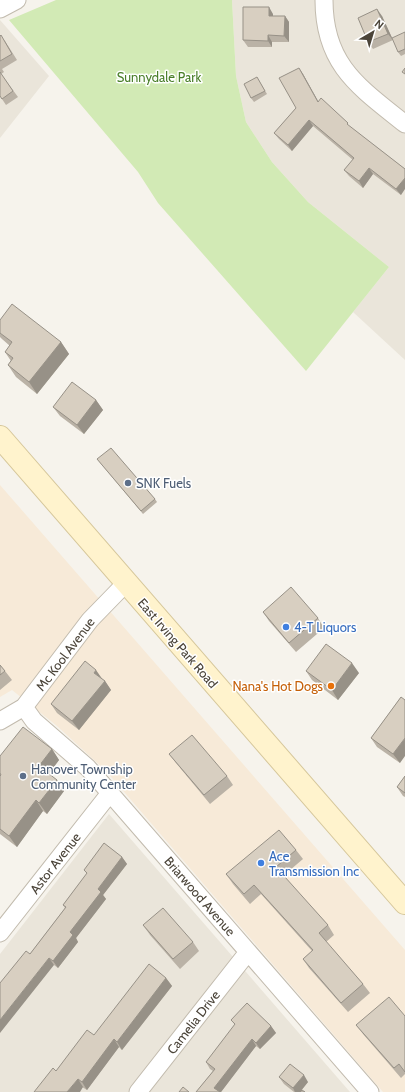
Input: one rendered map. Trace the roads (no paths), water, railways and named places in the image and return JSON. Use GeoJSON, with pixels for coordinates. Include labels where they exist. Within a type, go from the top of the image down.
{"type":"FeatureCollection","features":[{"type":"Feature","properties":{"kind":"main road","name":"East Irving Park Road"},"geometry":{"type":"LineString","coordinates":[[0,437],[405,903]]}},
{"type":"Feature","properties":{"kind":"street"},"geometry":{"type":"LineString","coordinates":[[0,9],[17,0]]}},
{"type":"Feature","properties":{"kind":"street"},"geometry":{"type":"LineString","coordinates":[[324,0],[326,28],[331,44],[343,68],[365,92],[405,124]]}},
{"type":"Feature","properties":{"kind":"street","name":"Mc Kool Avenue"},"geometry":{"type":"LineString","coordinates":[[0,721],[24,707],[90,620],[126,583]]}},
{"type":"Feature","properties":{"kind":"street","name":"Briarwood Avenue"},"geometry":{"type":"LineString","coordinates":[[24,707],[34,721],[88,768],[370,1092]]}},
{"type":"Feature","properties":{"kind":"street","name":"Astor Avenue"},"geometry":{"type":"LineString","coordinates":[[0,933],[110,793]]}},
{"type":"Feature","properties":{"kind":"street","name":"Camelia Drive"},"geometry":{"type":"LineString","coordinates":[[138,1092],[248,952]]}},
{"type":"Feature","properties":{"kind":"place","name":"SNK Fuels"},"geometry":{"type":"Point","coordinates":[128,483]}},
{"type":"Feature","properties":{"kind":"place","name":"4-T Liquors"},"geometry":{"type":"Point","coordinates":[286,627]}},
{"type":"Feature","properties":{"kind":"place","name":"Nana's Hot Dogs"},"geometry":{"type":"Point","coordinates":[331,686]}},
{"type":"Feature","properties":{"kind":"place","name":"Hanover Township Community Center"},"geometry":{"type":"Point","coordinates":[23,776]}},
{"type":"Feature","properties":{"kind":"place","name":"Ace Transmission Inc"},"geometry":{"type":"Point","coordinates":[261,863]}},
{"type":"Feature","properties":{"kind":"park label","name":"Sunnydale Park"},"geometry":{"type":"Point","coordinates":[159,77]}}]}
